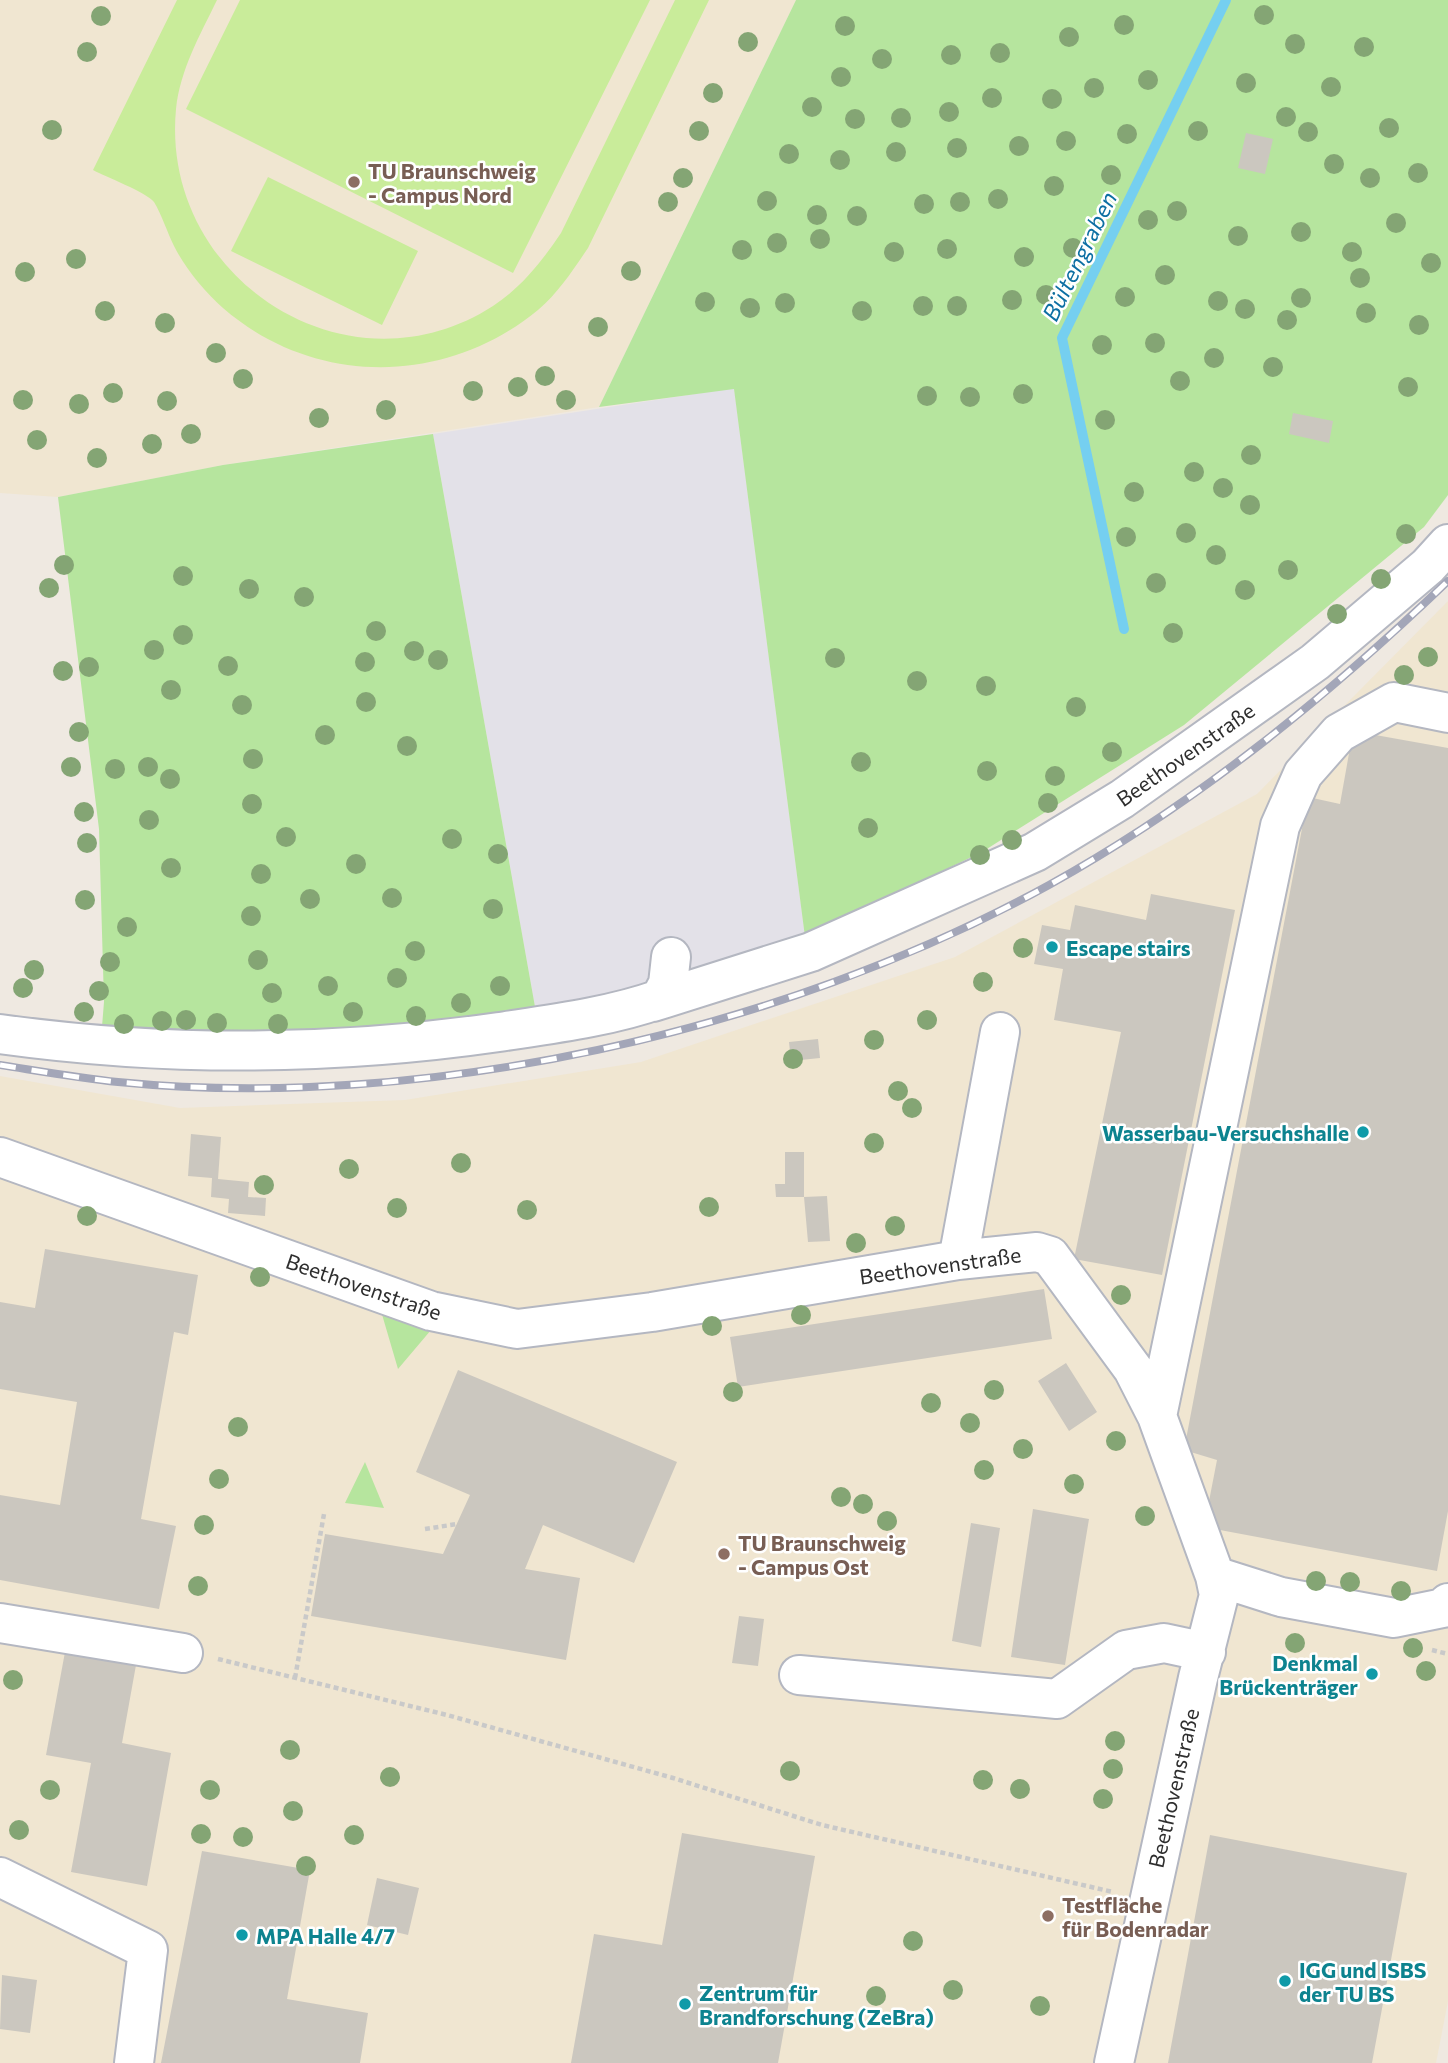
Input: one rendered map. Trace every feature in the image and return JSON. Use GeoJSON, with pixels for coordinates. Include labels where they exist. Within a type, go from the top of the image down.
{"type":"FeatureCollection","features":[{"type":"Feature","properties":{"kind":"street","name":"Beethovenstraße"},"geometry":{"type":"LineString","coordinates":[[0,1034],[149,1049],[217,1052],[335,1049],[455,1038],[567,1022],[653,1002],[811,953],[1035,852],[1122,799],[1304,670],[1428,566],[1448,544]]}},
{"type":"Feature","properties":{"kind":"street"},"geometry":{"type":"LineString","coordinates":[[1157,1416],[1280,826],[1303,774],[1339,733],[1394,702],[1448,713]]}},
{"type":"Feature","properties":{"kind":"street"},"geometry":{"type":"LineString","coordinates":[[653,1002],[665,994],[671,957]]}},
{"type":"Feature","properties":{"kind":"street"},"geometry":{"type":"LineString","coordinates":[[958,1260],[1000,1032]]}},
{"type":"Feature","properties":{"kind":"street","name":"Beethovenstraße"},"geometry":{"type":"LineString","coordinates":[[0,1157],[431,1311],[517,1329],[652,1312],[958,1260],[1037,1252],[1050,1255],[1133,1369],[1157,1416],[1215,1576],[1219,1595],[1114,2063]]}},
{"type":"Feature","properties":{"kind":"street"},"geometry":{"type":"LineString","coordinates":[[1215,1576],[1281,1597],[1394,1618],[1443,1608],[1448,1603]]}},
{"type":"Feature","properties":{"kind":"street"},"geometry":{"type":"LineString","coordinates":[[0,1623],[183,1653]]}},
{"type":"Feature","properties":{"kind":"street"},"geometry":{"type":"LineString","coordinates":[[799,1675],[1057,1699],[1126,1650],[1164,1643],[1206,1652]]}},
{"type":"Feature","properties":{"kind":"street"},"geometry":{"type":"LineString","coordinates":[[0,1877],[21,1884],[148,1950],[134,2063]]}},
{"type":"Feature","properties":{"kind":"path"},"geometry":{"type":"LineString","coordinates":[[295,1678],[316,1574],[324,1514]]}},
{"type":"Feature","properties":{"kind":"path"},"geometry":{"type":"LineString","coordinates":[[425,1529],[457,1524]]}},
{"type":"Feature","properties":{"kind":"path"},"geometry":{"type":"LineString","coordinates":[[183,1653],[447,1716],[673,1778],[822,1825],[1149,1900]]}},
{"type":"Feature","properties":{"kind":"shaded area","name":"TU Braunschweig - Campus Nord"},"geometry":{"type":"Polygon","coordinates":[[[0,0],[796,0],[599,407],[223,465],[58,497],[0,493],[0,0]]]}},
{"type":"Feature","properties":{"kind":"shaded area"},"geometry":{"type":"Polygon","coordinates":[[[734,388],[805,937],[537,1018],[433,434],[734,388]]]}},
{"type":"Feature","properties":{"kind":"shaded area","name":"TU Braunschweig - Campus Ost"},"geometry":{"type":"Polygon","coordinates":[[[1448,601],[1448,2001],[1436,2063],[0,2063],[0,1076],[180,1108],[405,1100],[641,1062],[955,957],[1257,794],[1448,601]]]}},
{"type":"Feature","properties":{"kind":"green space"},"geometry":{"type":"Polygon","coordinates":[[[177,0],[217,0],[186,67],[176,109],[179,170],[198,224],[231,270],[274,306],[324,330],[380,339],[437,331],[493,306],[522,282],[561,233],[675,0],[709,0],[588,248],[553,296],[502,335],[463,353],[422,364],[380,367],[338,363],[298,352],[259,334],[223,308],[196,279],[174,246],[160,212],[150,198],[93,170],[177,0]]]}},
{"type":"Feature","properties":{"kind":"green space"},"geometry":{"type":"Polygon","coordinates":[[[240,0],[650,0],[513,273],[186,109],[240,0]]]}},
{"type":"Feature","properties":{"kind":"green space"},"geometry":{"type":"Polygon","coordinates":[[[796,0],[1448,0],[1448,495],[1424,527],[1184,725],[982,852],[805,937],[734,389],[599,407],[796,0]]]}},
{"type":"Feature","properties":{"kind":"green space"},"geometry":{"type":"Polygon","coordinates":[[[268,177],[418,251],[382,325],[231,251],[268,177]]]}},
{"type":"Feature","properties":{"kind":"green space"},"geometry":{"type":"Polygon","coordinates":[[[433,434],[537,1018],[243,1045],[101,1039],[104,1002],[99,829],[58,497],[223,465],[433,434]]]}},
{"type":"Feature","properties":{"kind":"green space"},"geometry":{"type":"Polygon","coordinates":[[[381,1311],[431,1330],[398,1369],[381,1311]]]}},
{"type":"Feature","properties":{"kind":"green space"},"geometry":{"type":"Polygon","coordinates":[[[365,1462],[384,1508],[345,1503],[365,1462]]]}},
{"type":"Feature","properties":{"kind":"building"},"geometry":{"type":"Polygon","coordinates":[[[1246,133],[1273,139],[1265,174],[1238,168],[1246,133]]]}},
{"type":"Feature","properties":{"kind":"building"},"geometry":{"type":"Polygon","coordinates":[[[1293,413],[1333,421],[1329,443],[1289,434],[1293,413]]]}},
{"type":"Feature","properties":{"kind":"building","name":"Wasserbau-Versuchshalle"},"geometry":{"type":"Polygon","coordinates":[[[1353,731],[1448,748],[1448,1511],[1437,1571],[1204,1527],[1217,1460],[1184,1450],[1308,797],[1340,804],[1353,731]]]}},
{"type":"Feature","properties":{"kind":"building"},"geometry":{"type":"Polygon","coordinates":[[[1151,894],[1235,910],[1162,1275],[1074,1259],[1121,1032],[1054,1020],[1063,969],[1034,964],[1042,925],[1070,930],[1075,905],[1146,920],[1151,894]]]}},
{"type":"Feature","properties":{"kind":"building"},"geometry":{"type":"Polygon","coordinates":[[[818,1039],[820,1058],[791,1061],[789,1042],[818,1039]]]}},
{"type":"Feature","properties":{"kind":"building"},"geometry":{"type":"Polygon","coordinates":[[[191,1134],[221,1137],[218,1179],[249,1182],[248,1197],[266,1198],[265,1216],[228,1213],[229,1199],[211,1197],[212,1178],[188,1176],[191,1134]]]}},
{"type":"Feature","properties":{"kind":"building"},"geometry":{"type":"Polygon","coordinates":[[[785,1152],[804,1152],[804,1197],[776,1197],[775,1184],[785,1184],[785,1152]]]}},
{"type":"Feature","properties":{"kind":"building"},"geometry":{"type":"Polygon","coordinates":[[[827,1196],[830,1241],[808,1242],[804,1197],[827,1196]]]}},
{"type":"Feature","properties":{"kind":"building"},"geometry":{"type":"Polygon","coordinates":[[[45,1249],[198,1275],[188,1335],[174,1332],[141,1519],[176,1526],[159,1609],[0,1580],[0,1495],[60,1505],[77,1402],[0,1389],[0,1302],[35,1308],[45,1249]]]}},
{"type":"Feature","properties":{"kind":"building"},"geometry":{"type":"Polygon","coordinates":[[[1044,1289],[1052,1339],[738,1387],[730,1337],[1044,1289]]]}},
{"type":"Feature","properties":{"kind":"building"},"geometry":{"type":"Polygon","coordinates":[[[1066,1363],[1097,1412],[1069,1431],[1038,1381],[1066,1363]]]}},
{"type":"Feature","properties":{"kind":"building"},"geometry":{"type":"Polygon","coordinates":[[[458,1370],[677,1462],[634,1563],[543,1525],[525,1569],[580,1578],[566,1660],[311,1616],[325,1534],[443,1554],[470,1495],[416,1472],[458,1370]]]}},
{"type":"Feature","properties":{"kind":"building"},"geometry":{"type":"Polygon","coordinates":[[[1033,1509],[1089,1519],[1065,1665],[1011,1657],[1033,1509]]]}},
{"type":"Feature","properties":{"kind":"building"},"geometry":{"type":"Polygon","coordinates":[[[971,1523],[1000,1528],[981,1647],[952,1641],[971,1523]]]}},
{"type":"Feature","properties":{"kind":"building"},"geometry":{"type":"Polygon","coordinates":[[[739,1616],[764,1619],[758,1666],[732,1663],[739,1616]]]}},
{"type":"Feature","properties":{"kind":"building"},"geometry":{"type":"Polygon","coordinates":[[[65,1652],[136,1665],[122,1743],[171,1753],[147,1886],[71,1872],[91,1763],[46,1755],[65,1652]]]}},
{"type":"Feature","properties":{"kind":"building","name":"Zentrum für Brandforschung (ZeBra)"},"geometry":{"type":"Polygon","coordinates":[[[682,1833],[815,1856],[778,2063],[571,2063],[594,1934],[662,1945],[682,1833]]]}},
{"type":"Feature","properties":{"kind":"building","name":"IGG und ISBS der TU BS"},"geometry":{"type":"Polygon","coordinates":[[[1210,1835],[1407,1873],[1372,2063],[1168,2063],[1210,1835]]]}},
{"type":"Feature","properties":{"kind":"building","name":"MPA Halle 4/7"},"geometry":{"type":"Polygon","coordinates":[[[202,1851],[310,1870],[287,1999],[368,2013],[360,2063],[161,2063],[202,1851]]]}},
{"type":"Feature","properties":{"kind":"building"},"geometry":{"type":"Polygon","coordinates":[[[377,1878],[419,1888],[408,1935],[367,1925],[377,1878]]]}},
{"type":"Feature","properties":{"kind":"building"},"geometry":{"type":"Polygon","coordinates":[[[2,1975],[37,1980],[30,2033],[0,2029],[2,1975]]]}},
{"type":"Feature","properties":{"kind":"waterway","name":"Bültengraben"},"geometry":{"type":"LineString","coordinates":[[1124,629],[1062,338],[1226,0]]}},
{"type":"Feature","properties":{"kind":"railway"},"geometry":{"type":"LineString","coordinates":[[0,1065],[118,1082],[235,1088],[355,1085],[476,1072],[598,1050],[718,1020],[834,982],[945,937],[1049,885],[1157,819],[1259,746],[1308,707],[1448,581]]}},
{"type":"Feature","properties":{"kind":"place","name":"TU Braunschweig - Campus Nord"},"geometry":{"type":"Point","coordinates":[354,182]}},
{"type":"Feature","properties":{"kind":"place","name":"Escape stairs"},"geometry":{"type":"Point","coordinates":[1052,947]}},
{"type":"Feature","properties":{"kind":"place","name":"Wasserbau-Versuchshalle"},"geometry":{"type":"Point","coordinates":[1363,1132]}},
{"type":"Feature","properties":{"kind":"place","name":"TU Braunschweig - Campus Ost"},"geometry":{"type":"Point","coordinates":[724,1554]}},
{"type":"Feature","properties":{"kind":"place","name":"Denkmal Brückenträger"},"geometry":{"type":"Point","coordinates":[1372,1674]}},
{"type":"Feature","properties":{"kind":"place","name":"Testfläche für Bodenradar"},"geometry":{"type":"Point","coordinates":[1048,1916]}},
{"type":"Feature","properties":{"kind":"place","name":"MPA Halle 4/7"},"geometry":{"type":"Point","coordinates":[242,1935]}},
{"type":"Feature","properties":{"kind":"place","name":"IGG und ISBS der TU BS"},"geometry":{"type":"Point","coordinates":[1285,1981]}},
{"type":"Feature","properties":{"kind":"place","name":"Zentrum für Brandforschung (ZeBra)"},"geometry":{"type":"Point","coordinates":[685,2004]}}]}
